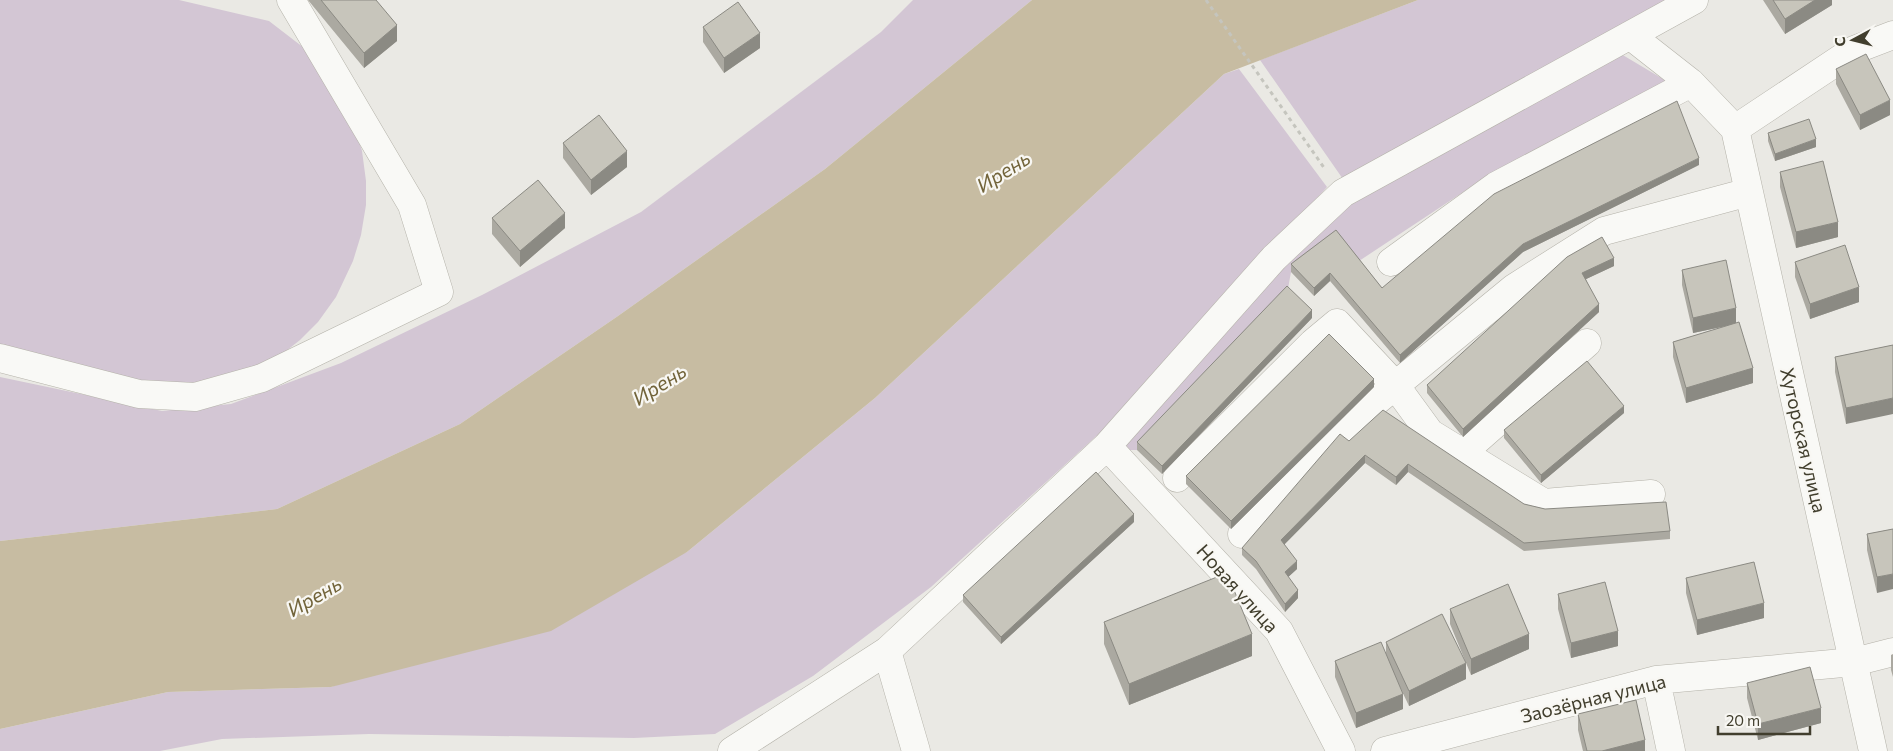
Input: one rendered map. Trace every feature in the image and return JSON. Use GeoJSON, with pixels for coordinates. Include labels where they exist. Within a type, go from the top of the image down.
{"type":"FeatureCollection","features":[{"type":"Feature","properties":{"kind":"street"},"geometry":{"type":"LineString","coordinates":[[0,358],[139,394],[196,397],[262,378],[439,292],[412,205],[291,0]]}},
{"type":"Feature","properties":{"kind":"street"},"geometry":{"type":"LineString","coordinates":[[732,751],[887,651],[1106,446],[1274,258],[1342,193],[1694,0]]}},
{"type":"Feature","properties":{"kind":"street"},"geometry":{"type":"LineString","coordinates":[[1631,36],[1691,83],[1735,129],[1854,50],[1893,35]]}},
{"type":"Feature","properties":{"kind":"street"},"geometry":{"type":"LineString","coordinates":[[1391,262],[1496,186],[1691,83]]}},
{"type":"Feature","properties":{"kind":"street","name":"Хуторская улица"},"geometry":{"type":"LineString","coordinates":[[1735,129],[1874,751]]}},
{"type":"Feature","properties":{"kind":"street"},"geometry":{"type":"LineString","coordinates":[[1242,534],[1358,416],[1514,288],[1604,231],[1749,192]]}},
{"type":"Feature","properties":{"kind":"street"},"geometry":{"type":"LineString","coordinates":[[1178,478],[1314,343],[1337,323],[1396,385],[1430,433],[1544,503],[1651,494]]}},
{"type":"Feature","properties":{"kind":"street"},"geometry":{"type":"LineString","coordinates":[[1462,452],[1587,343]]}},
{"type":"Feature","properties":{"kind":"street","name":"Новая улица"},"geometry":{"type":"LineString","coordinates":[[1106,446],[1279,631],[1341,751]]}},
{"type":"Feature","properties":{"kind":"street"},"geometry":{"type":"LineString","coordinates":[[887,651],[916,751]]}},
{"type":"Feature","properties":{"kind":"street","name":"Заозёрная улица"},"geometry":{"type":"LineString","coordinates":[[1385,751],[1656,680],[1854,662],[1893,652]]}},
{"type":"Feature","properties":{"kind":"street"},"geometry":{"type":"LineString","coordinates":[[1656,680],[1671,751]]}},
{"type":"Feature","properties":{"kind":"path"},"geometry":{"type":"LineString","coordinates":[[1206,0],[1342,193]]}},
{"type":"Feature","properties":{"kind":"shaded area"},"geometry":{"type":"Polygon","coordinates":[[[0,0],[179,0],[269,21],[308,51],[352,119],[362,151],[366,181],[366,205],[361,235],[353,261],[336,297],[318,322],[300,340],[281,355],[247,374],[170,391],[0,350],[0,0]]]}},
{"type":"Feature","properties":{"kind":"shaded area"},"geometry":{"type":"Polygon","coordinates":[[[913,0],[1032,0],[825,169],[618,316],[460,424],[277,509],[0,541],[0,377],[162,411],[231,404],[341,363],[482,295],[641,212],[881,32],[913,0]]]}},
{"type":"Feature","properties":{"kind":"shaded area"},"geometry":{"type":"Polygon","coordinates":[[[1418,0],[1666,0],[1345,182],[1260,60],[1418,0]]]}},
{"type":"Feature","properties":{"kind":"shaded area"},"geometry":{"type":"Polygon","coordinates":[[[1616,51],[1668,82],[1489,175],[1356,263],[1291,272],[1287,294],[1137,450],[1127,450],[1120,442],[1349,196],[1616,51]]]}},
{"type":"Feature","properties":{"kind":"shaded area"},"geometry":{"type":"Polygon","coordinates":[[[1239,69],[1327,187],[1126,409],[931,587],[813,676],[715,734],[634,738],[369,734],[222,739],[160,751],[0,751],[0,729],[168,692],[331,687],[687,552],[875,398],[1224,74],[1239,69]]]}},
{"type":"Feature","properties":{"kind":"water","name":"Ирень"},"geometry":{"type":"Polygon","coordinates":[[[1032,0],[1418,0],[1224,74],[875,398],[687,552],[551,631],[331,687],[168,692],[0,729],[0,541],[277,509],[460,424],[618,316],[825,169],[1032,0]]]}},
{"type":"Feature","properties":{"kind":"building"},"geometry":{"type":"Polygon","coordinates":[[[321,0],[376,0],[397,25],[364,53],[321,0]]]}},
{"type":"Feature","properties":{"kind":"building"},"geometry":{"type":"Polygon","coordinates":[[[1773,0],[1815,0],[1785,19],[1773,0]]]}},
{"type":"Feature","properties":{"kind":"building"},"geometry":{"type":"Polygon","coordinates":[[[738,2],[760,33],[724,58],[703,27],[738,2]]]}},
{"type":"Feature","properties":{"kind":"building"},"geometry":{"type":"Polygon","coordinates":[[[1866,54],[1890,100],[1860,115],[1836,69],[1866,54]]]}},
{"type":"Feature","properties":{"kind":"building"},"geometry":{"type":"Polygon","coordinates":[[[1677,101],[1699,158],[1523,244],[1400,355],[1330,273],[1314,288],[1291,264],[1336,230],[1382,288],[1494,194],[1677,101]]]}},
{"type":"Feature","properties":{"kind":"building"},"geometry":{"type":"Polygon","coordinates":[[[599,115],[627,151],[591,180],[563,143],[599,115]]]}},
{"type":"Feature","properties":{"kind":"building"},"geometry":{"type":"Polygon","coordinates":[[[1809,119],[1816,139],[1775,154],[1768,133],[1809,119]]]}},
{"type":"Feature","properties":{"kind":"building"},"geometry":{"type":"Polygon","coordinates":[[[1823,161],[1838,222],[1796,232],[1780,172],[1823,161]]]}},
{"type":"Feature","properties":{"kind":"building"},"geometry":{"type":"Polygon","coordinates":[[[538,180],[565,213],[520,251],[492,218],[538,180]]]}},
{"type":"Feature","properties":{"kind":"building"},"geometry":{"type":"Polygon","coordinates":[[[1602,237],[1614,258],[1582,273],[1599,304],[1463,429],[1427,385],[1567,257],[1602,237]]]}},
{"type":"Feature","properties":{"kind":"building"},"geometry":{"type":"Polygon","coordinates":[[[1845,245],[1859,287],[1810,304],[1795,262],[1845,245]]]}},
{"type":"Feature","properties":{"kind":"building"},"geometry":{"type":"Polygon","coordinates":[[[1726,260],[1736,308],[1693,318],[1682,270],[1726,260]]]}},
{"type":"Feature","properties":{"kind":"building"},"geometry":{"type":"Polygon","coordinates":[[[1287,286],[1312,310],[1162,466],[1137,442],[1287,286]]]}},
{"type":"Feature","properties":{"kind":"building"},"geometry":{"type":"Polygon","coordinates":[[[1739,322],[1753,368],[1686,388],[1673,342],[1739,322]]]}},
{"type":"Feature","properties":{"kind":"building"},"geometry":{"type":"Polygon","coordinates":[[[1329,334],[1374,379],[1231,521],[1186,476],[1329,334]]]}},
{"type":"Feature","properties":{"kind":"building"},"geometry":{"type":"Polygon","coordinates":[[[1893,345],[1893,398],[1846,408],[1835,357],[1893,345]]]}},
{"type":"Feature","properties":{"kind":"building"},"geometry":{"type":"Polygon","coordinates":[[[1587,361],[1624,406],[1541,475],[1504,430],[1587,361]]]}},
{"type":"Feature","properties":{"kind":"building"},"geometry":{"type":"Polygon","coordinates":[[[1383,410],[1524,504],[1545,509],[1666,502],[1670,531],[1524,543],[1408,464],[1396,477],[1365,455],[1281,540],[1297,561],[1285,572],[1298,590],[1285,604],[1256,561],[1242,548],[1340,434],[1349,441],[1383,410]]]}},
{"type":"Feature","properties":{"kind":"building"},"geometry":{"type":"Polygon","coordinates":[[[1096,472],[1134,514],[1001,637],[963,595],[1096,472]]]}},
{"type":"Feature","properties":{"kind":"building"},"geometry":{"type":"Polygon","coordinates":[[[1893,529],[1893,574],[1877,577],[1867,534],[1893,529]]]}},
{"type":"Feature","properties":{"kind":"building"},"geometry":{"type":"Polygon","coordinates":[[[1754,562],[1764,603],[1697,620],[1686,578],[1754,562]]]}},
{"type":"Feature","properties":{"kind":"building"},"geometry":{"type":"Polygon","coordinates":[[[1227,573],[1252,634],[1129,684],[1104,622],[1227,573]]]}},
{"type":"Feature","properties":{"kind":"building"},"geometry":{"type":"Polygon","coordinates":[[[1605,582],[1618,631],[1571,643],[1558,594],[1605,582]]]}},
{"type":"Feature","properties":{"kind":"building"},"geometry":{"type":"Polygon","coordinates":[[[1508,584],[1529,634],[1471,659],[1450,609],[1508,584]]]}},
{"type":"Feature","properties":{"kind":"building"},"geometry":{"type":"Polygon","coordinates":[[[1442,614],[1466,663],[1409,691],[1386,642],[1442,614]]]}},
{"type":"Feature","properties":{"kind":"building"},"geometry":{"type":"Polygon","coordinates":[[[1381,642],[1403,694],[1356,713],[1335,661],[1381,642]]]}},
{"type":"Feature","properties":{"kind":"building"},"geometry":{"type":"Polygon","coordinates":[[[1810,667],[1821,708],[1758,724],[1747,683],[1810,667]]]}},
{"type":"Feature","properties":{"kind":"building"},"geometry":{"type":"Polygon","coordinates":[[[1636,700],[1645,740],[1602,751],[1587,751],[1578,714],[1636,700]]]}}]}
